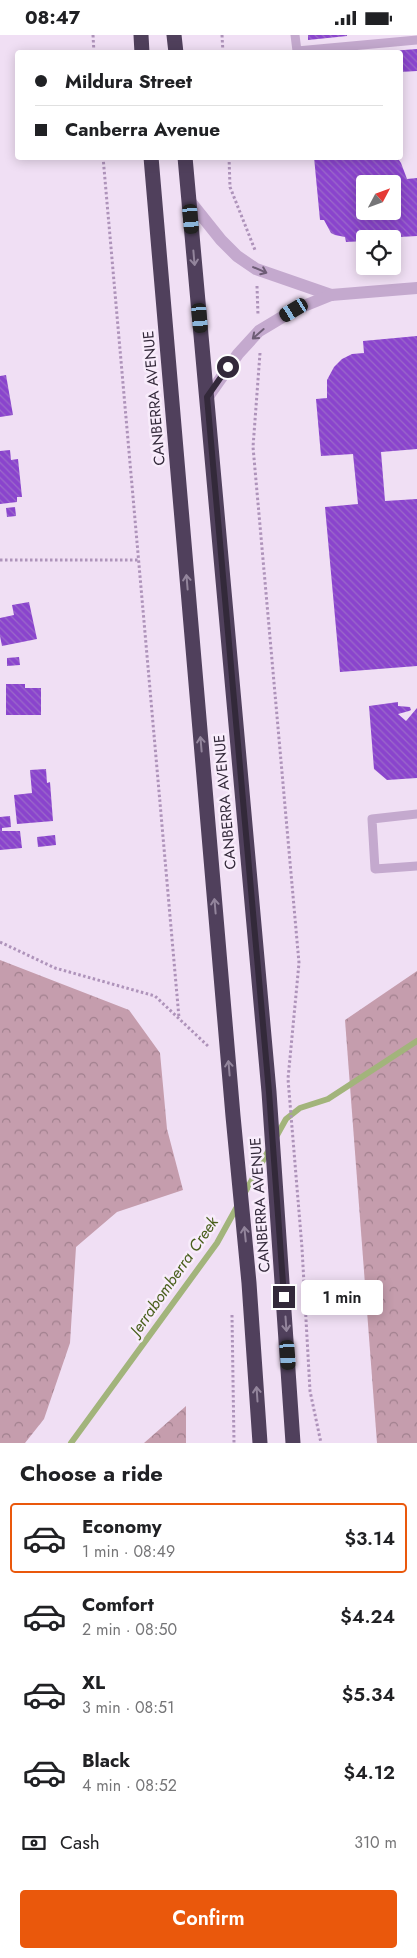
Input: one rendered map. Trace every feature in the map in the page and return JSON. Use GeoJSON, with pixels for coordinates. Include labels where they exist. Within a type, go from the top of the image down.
{"type":"FeatureCollection","features":[{"type":"Feature","properties":{"kind":"highway"},"geometry":{"type":"LineString","coordinates":[[141,35],[142,50]]}},
{"type":"Feature","properties":{"kind":"highway"},"geometry":{"type":"LineString","coordinates":[[174,35],[176,50]]}},
{"type":"Feature","properties":{"kind":"highway","name":"CANBERRA AVENUE"},"geometry":{"type":"LineString","coordinates":[[151,160],[249,1283],[260,1443]]}},
{"type":"Feature","properties":{"kind":"highway","name":"CANBERRA AVENUE"},"geometry":{"type":"LineString","coordinates":[[185,160],[269,1092],[294,1443]]}},
{"type":"Feature","properties":{"kind":"street"},"geometry":{"type":"LineString","coordinates":[[189,200],[220,240],[237,256],[256,269],[331,295]]}},
{"type":"Feature","properties":{"kind":"street"},"geometry":{"type":"LineString","coordinates":[[207,397],[238,354],[259,331],[294,310],[331,295],[417,288]]}},
{"type":"Feature","properties":{"kind":"lane"},"geometry":{"type":"LineString","coordinates":[[295,35],[296,50]]}},
{"type":"Feature","properties":{"kind":"lane"},"geometry":{"type":"LineString","coordinates":[[307,50],[417,40]]}},
{"type":"Feature","properties":{"kind":"lane"},"geometry":{"type":"LineString","coordinates":[[417,814],[372,819],[375,869],[417,866]]}},
{"type":"Feature","properties":{"kind":"path"},"geometry":{"type":"LineString","coordinates":[[92,35],[94,50]]}},
{"type":"Feature","properties":{"kind":"path"},"geometry":{"type":"LineString","coordinates":[[222,35],[223,50]]}},
{"type":"Feature","properties":{"kind":"path"},"geometry":{"type":"LineString","coordinates":[[103,160],[179,1018]]}},
{"type":"Feature","properties":{"kind":"path"},"geometry":{"type":"LineString","coordinates":[[228,160],[230,187],[255,246],[260,350],[253,447],[299,963],[288,1079],[302,1248],[310,1391],[321,1443]]}},
{"type":"Feature","properties":{"kind":"path"},"geometry":{"type":"LineString","coordinates":[[0,560],[138,560]]}},
{"type":"Feature","properties":{"kind":"path"},"geometry":{"type":"LineString","coordinates":[[0,942],[55,968],[155,996],[209,1045],[210,1055]]}},
{"type":"Feature","properties":{"kind":"path"},"geometry":{"type":"LineString","coordinates":[[232,1305],[234,1443]]}},
{"type":"Feature","properties":{"kind":"green space"},"geometry":{"type":"Polygon","coordinates":[[[0,960],[129,1010],[160,1053],[167,1129],[183,1190],[117,1212],[76,1247],[70,1343],[44,1419],[25,1443],[0,1443],[0,960]]]}},
{"type":"Feature","properties":{"kind":"green space"},"geometry":{"type":"Polygon","coordinates":[[[417,971],[417,1443],[377,1443],[345,1020],[417,971]]]}},
{"type":"Feature","properties":{"kind":"green space"},"geometry":{"type":"Polygon","coordinates":[[[186,1406],[186,1443],[144,1443],[186,1406]]]}},
{"type":"Feature","properties":{"kind":"building"},"geometry":{"type":"Polygon","coordinates":[[[308,35],[347,35],[347,36],[308,40],[308,35]]]}},
{"type":"Feature","properties":{"kind":"building"},"geometry":{"type":"Polygon","coordinates":[[[417,49],[417,71],[403,72],[403,50],[417,49]]]}},
{"type":"Feature","properties":{"kind":"building"},"geometry":{"type":"Polygon","coordinates":[[[314,160],[399,160],[407,179],[417,178],[417,236],[401,237],[401,230],[356,230],[356,241],[346,242],[345,237],[331,233],[324,220],[320,220],[314,160]]]}},
{"type":"Feature","properties":{"kind":"building"},"geometry":{"type":"Polygon","coordinates":[[[417,336],[417,449],[381,452],[385,501],[417,499],[417,666],[340,672],[325,507],[358,504],[353,454],[321,456],[316,399],[327,398],[327,380],[334,367],[342,359],[352,354],[364,353],[363,341],[417,336]]]}},
{"type":"Feature","properties":{"kind":"building"},"geometry":{"type":"Polygon","coordinates":[[[6,375],[13,415],[0,417],[0,376],[6,375]]]}},
{"type":"Feature","properties":{"kind":"building"},"geometry":{"type":"Polygon","coordinates":[[[10,450],[11,460],[18,459],[22,497],[17,497],[17,502],[0,504],[0,451],[10,450]]]}},
{"type":"Feature","properties":{"kind":"building"},"geometry":{"type":"Polygon","coordinates":[[[15,507],[16,516],[7,517],[6,508],[15,507]]]}},
{"type":"Feature","properties":{"kind":"building"},"geometry":{"type":"Polygon","coordinates":[[[29,602],[37,639],[2,646],[0,618],[14,615],[12,605],[29,602]]]}},
{"type":"Feature","properties":{"kind":"building"},"geometry":{"type":"Polygon","coordinates":[[[19,657],[20,665],[7,666],[7,658],[19,657]]]}},
{"type":"Feature","properties":{"kind":"building"},"geometry":{"type":"Polygon","coordinates":[[[6,684],[25,684],[25,688],[41,688],[41,715],[6,715],[6,684]]]}},
{"type":"Feature","properties":{"kind":"building"},"geometry":{"type":"Polygon","coordinates":[[[398,702],[398,706],[410,707],[411,710],[398,714],[406,721],[417,708],[417,778],[387,780],[374,769],[369,706],[398,702]]]}},
{"type":"Feature","properties":{"kind":"building"},"geometry":{"type":"Polygon","coordinates":[[[46,769],[47,783],[50,782],[53,821],[17,824],[14,795],[32,793],[30,770],[46,769]]]}},
{"type":"Feature","properties":{"kind":"building"},"geometry":{"type":"Polygon","coordinates":[[[10,816],[11,827],[2,828],[2,831],[20,831],[22,848],[0,850],[0,817],[10,816]]]}},
{"type":"Feature","properties":{"kind":"building"},"geometry":{"type":"Polygon","coordinates":[[[55,835],[56,845],[38,847],[37,837],[55,835]]]}},
{"type":"Feature","properties":{"kind":"waterway","name":"Jerrabomberra Creek"},"geometry":{"type":"LineString","coordinates":[[276,1137],[286,1119],[300,1108],[328,1099],[417,1041]]}},
{"type":"Feature","properties":{"kind":"waterway","name":"Jerrabomberra Creek"},"geometry":{"type":"LineString","coordinates":[[244,1194],[270,1148]]}},
{"type":"Feature","properties":{"kind":"waterway","name":"Jerrabomberra Creek"},"geometry":{"type":"LineString","coordinates":[[71,1443],[217,1243],[238,1205]]}},
{"type":"Feature","properties":{"kind":"route"},"geometry":{"type":"LineString","coordinates":[[228,367],[207,397],[269,1092],[284,1297]]}}]}
